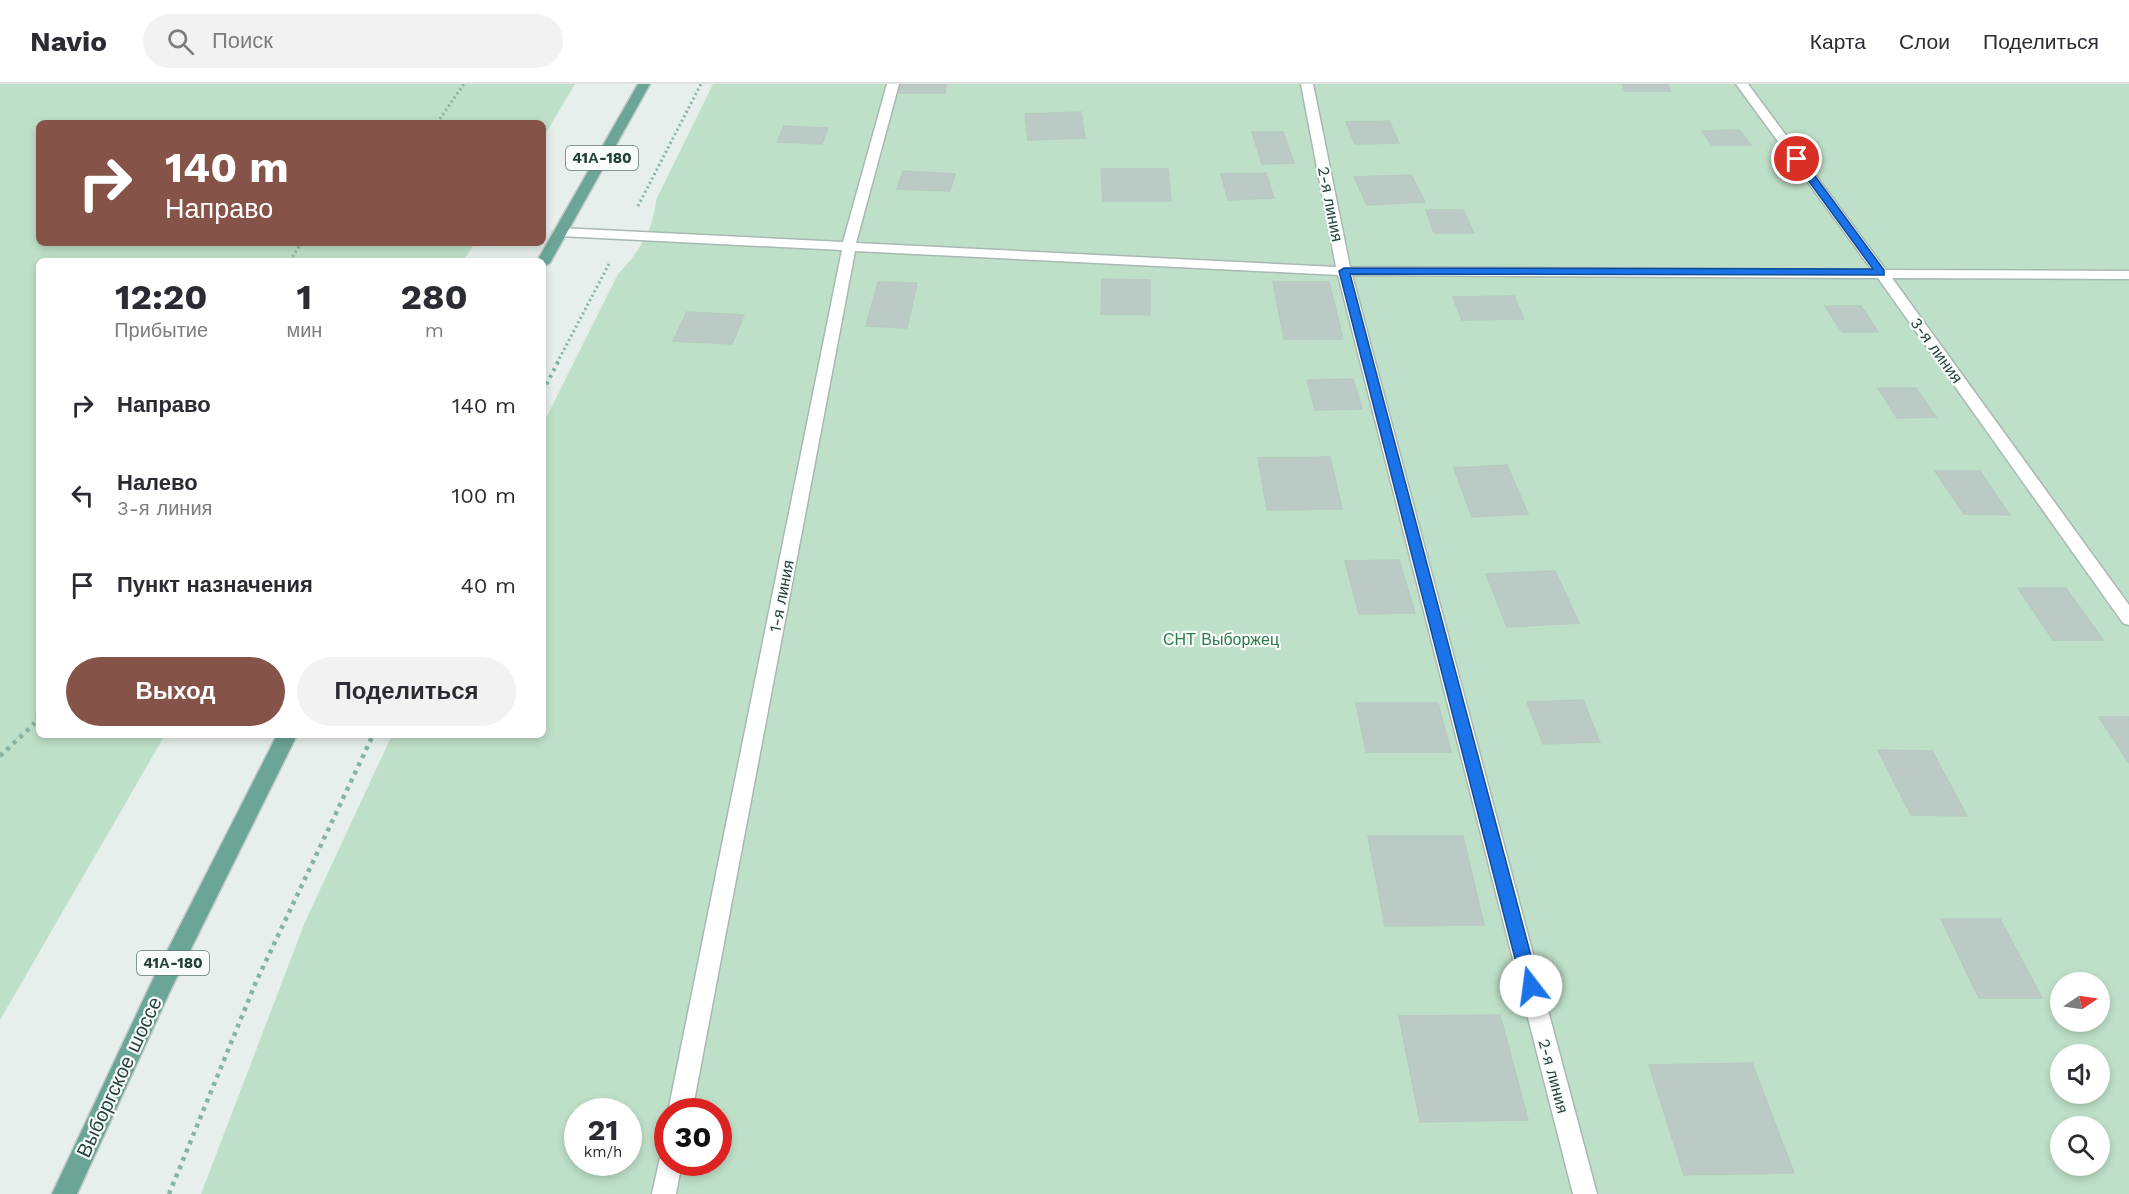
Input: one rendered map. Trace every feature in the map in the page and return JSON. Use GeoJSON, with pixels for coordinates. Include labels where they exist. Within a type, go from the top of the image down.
{"type":"FeatureCollection","features":[{"type":"Feature","properties":{"kind":"main road","name":"41А-180"},"geometry":{"type":"LineString","coordinates":[[546,258],[644,84]]}},
{"type":"Feature","properties":{"kind":"main road","name":"Выборгское шоссе"},"geometry":{"type":"LineString","coordinates":[[64,1194],[163,982],[285,738]]}},
{"type":"Feature","properties":{"kind":"street","name":"1-я линия"},"geometry":{"type":"LineString","coordinates":[[683,1098],[849,246],[893,84]]}},
{"type":"Feature","properties":{"kind":"street","name":"2-я линия"},"geometry":{"type":"LineString","coordinates":[[1307,84],[1344,271],[1585,1194]]}},
{"type":"Feature","properties":{"kind":"street","name":"3-я линия"},"geometry":{"type":"LineString","coordinates":[[1742,84],[2129,618]]}},
{"type":"Feature","properties":{"kind":"street"},"geometry":{"type":"LineString","coordinates":[[560,232],[1344,271],[2129,275]]}},
{"type":"Feature","properties":{"kind":"street"},"geometry":{"type":"LineString","coordinates":[[664,1194],[667,1176]]}},
{"type":"Feature","properties":{"kind":"path"},"geometry":{"type":"LineString","coordinates":[[439,120],[464,84]]}},
{"type":"Feature","properties":{"kind":"path"},"geometry":{"type":"LineString","coordinates":[[546,385],[700,84]]}},
{"type":"Feature","properties":{"kind":"path"},"geometry":{"type":"LineString","coordinates":[[0,756],[36,721]]}},
{"type":"Feature","properties":{"kind":"path"},"geometry":{"type":"LineString","coordinates":[[170,1194],[261,971],[372,738]]}},
{"type":"Feature","properties":{"kind":"green space"},"geometry":{"type":"Polygon","coordinates":[[[0,84],[575,84],[546,133],[546,120],[36,120],[36,246],[473,246],[465,258],[36,258],[36,738],[163,738],[0,1020],[0,84]]]}},
{"type":"Feature","properties":{"kind":"green space","name":"СНТ Выборжец"},"geometry":{"type":"Polygon","coordinates":[[[713,84],[2129,84],[2129,1194],[201,1194],[305,922],[391,738],[546,738],[546,418],[618,274],[644,240],[652,221],[656,200],[713,84]]]}},
{"type":"Feature","properties":{"kind":"building"},"geometry":{"type":"Polygon","coordinates":[[[901,84],[946,84],[945,93],[899,93],[901,84]]]}},
{"type":"Feature","properties":{"kind":"building"},"geometry":{"type":"Polygon","coordinates":[[[1622,84],[1667,84],[1671,91],[1625,91],[1622,84]]]}},
{"type":"Feature","properties":{"kind":"building"},"geometry":{"type":"Polygon","coordinates":[[[1081,112],[1085,138],[1028,140],[1025,114],[1081,112]]]}},
{"type":"Feature","properties":{"kind":"building"},"geometry":{"type":"Polygon","coordinates":[[[1389,121],[1399,143],[1355,144],[1346,122],[1389,121]]]}},
{"type":"Feature","properties":{"kind":"building"},"geometry":{"type":"Polygon","coordinates":[[[784,126],[828,128],[822,144],[777,142],[784,126]]]}},
{"type":"Feature","properties":{"kind":"building"},"geometry":{"type":"Polygon","coordinates":[[[1739,130],[1751,145],[1712,145],[1702,131],[1739,130]]]}},
{"type":"Feature","properties":{"kind":"building"},"geometry":{"type":"Polygon","coordinates":[[[1252,132],[1283,132],[1294,163],[1262,164],[1252,132]]]}},
{"type":"Feature","properties":{"kind":"building"},"geometry":{"type":"Polygon","coordinates":[[[1101,169],[1168,169],[1171,201],[1103,201],[1101,169]]]}},
{"type":"Feature","properties":{"kind":"building"},"geometry":{"type":"Polygon","coordinates":[[[903,171],[955,174],[950,191],[897,189],[903,171]]]}},
{"type":"Feature","properties":{"kind":"building"},"geometry":{"type":"Polygon","coordinates":[[[1266,173],[1274,198],[1228,200],[1221,174],[1266,173]]]}},
{"type":"Feature","properties":{"kind":"building"},"geometry":{"type":"Polygon","coordinates":[[[1411,175],[1425,202],[1367,205],[1354,177],[1411,175]]]}},
{"type":"Feature","properties":{"kind":"building"},"geometry":{"type":"Polygon","coordinates":[[[1426,210],[1463,210],[1474,233],[1434,233],[1426,210]]]}},
{"type":"Feature","properties":{"kind":"building"},"geometry":{"type":"Polygon","coordinates":[[[1102,279],[1150,280],[1150,315],[1101,314],[1102,279]]]}},
{"type":"Feature","properties":{"kind":"building"},"geometry":{"type":"Polygon","coordinates":[[[878,282],[917,283],[907,328],[866,326],[878,282]]]}},
{"type":"Feature","properties":{"kind":"building"},"geometry":{"type":"Polygon","coordinates":[[[1273,282],[1329,282],[1343,339],[1284,339],[1273,282]]]}},
{"type":"Feature","properties":{"kind":"building"},"geometry":{"type":"Polygon","coordinates":[[[1514,296],[1524,319],[1462,320],[1453,297],[1514,296]]]}},
{"type":"Feature","properties":{"kind":"building"},"geometry":{"type":"Polygon","coordinates":[[[1825,306],[1861,306],[1878,332],[1842,332],[1825,306]]]}},
{"type":"Feature","properties":{"kind":"building"},"geometry":{"type":"Polygon","coordinates":[[[687,312],[744,315],[732,344],[673,341],[687,312]]]}},
{"type":"Feature","properties":{"kind":"building"},"geometry":{"type":"Polygon","coordinates":[[[1353,379],[1362,409],[1315,410],[1307,380],[1353,379]]]}},
{"type":"Feature","properties":{"kind":"building"},"geometry":{"type":"Polygon","coordinates":[[[1878,388],[1916,388],[1936,417],[1897,418],[1878,388]]]}},
{"type":"Feature","properties":{"kind":"building"},"geometry":{"type":"Polygon","coordinates":[[[1330,457],[1342,509],[1267,510],[1258,458],[1330,457]]]}},
{"type":"Feature","properties":{"kind":"building"},"geometry":{"type":"Polygon","coordinates":[[[1507,465],[1528,514],[1472,517],[1454,468],[1507,465]]]}},
{"type":"Feature","properties":{"kind":"building"},"geometry":{"type":"Polygon","coordinates":[[[1935,471],[1980,471],[2010,515],[1964,514],[1935,471]]]}},
{"type":"Feature","properties":{"kind":"building"},"geometry":{"type":"Polygon","coordinates":[[[1399,560],[1415,613],[1359,614],[1345,561],[1399,560]]]}},
{"type":"Feature","properties":{"kind":"building"},"geometry":{"type":"Polygon","coordinates":[[[1555,571],[1579,623],[1507,627],[1486,574],[1555,571]]]}},
{"type":"Feature","properties":{"kind":"building"},"geometry":{"type":"Polygon","coordinates":[[[2018,588],[2066,588],[2103,640],[2053,640],[2018,588]]]}},
{"type":"Feature","properties":{"kind":"building"},"geometry":{"type":"Polygon","coordinates":[[[1583,700],[1600,742],[1543,744],[1527,702],[1583,700]]]}},
{"type":"Feature","properties":{"kind":"building"},"geometry":{"type":"Polygon","coordinates":[[[1356,703],[1438,703],[1451,752],[1366,752],[1356,703]]]}},
{"type":"Feature","properties":{"kind":"building"},"geometry":{"type":"Polygon","coordinates":[[[2099,717],[2129,717],[2129,763],[2099,717]]]}},
{"type":"Feature","properties":{"kind":"building"},"geometry":{"type":"Polygon","coordinates":[[[1878,750],[1932,751],[1967,816],[1911,815],[1878,750]]]}},
{"type":"Feature","properties":{"kind":"building"},"geometry":{"type":"Polygon","coordinates":[[[1368,836],[1463,836],[1484,925],[1385,926],[1368,836]]]}},
{"type":"Feature","properties":{"kind":"building"},"geometry":{"type":"Polygon","coordinates":[[[1941,919],[2000,919],[2042,998],[1979,998],[1941,919]]]}},
{"type":"Feature","properties":{"kind":"building"},"geometry":{"type":"Polygon","coordinates":[[[1500,1015],[1528,1120],[1420,1122],[1399,1016],[1500,1015]]]}},
{"type":"Feature","properties":{"kind":"building"},"geometry":{"type":"Polygon","coordinates":[[[1752,1063],[1794,1173],[1684,1175],[1649,1065],[1752,1063]]]}},
{"type":"Feature","properties":{"kind":"route"},"geometry":{"type":"LineString","coordinates":[[1531,986],[1344,271],[1881,273],[1797,159]]}}]}
